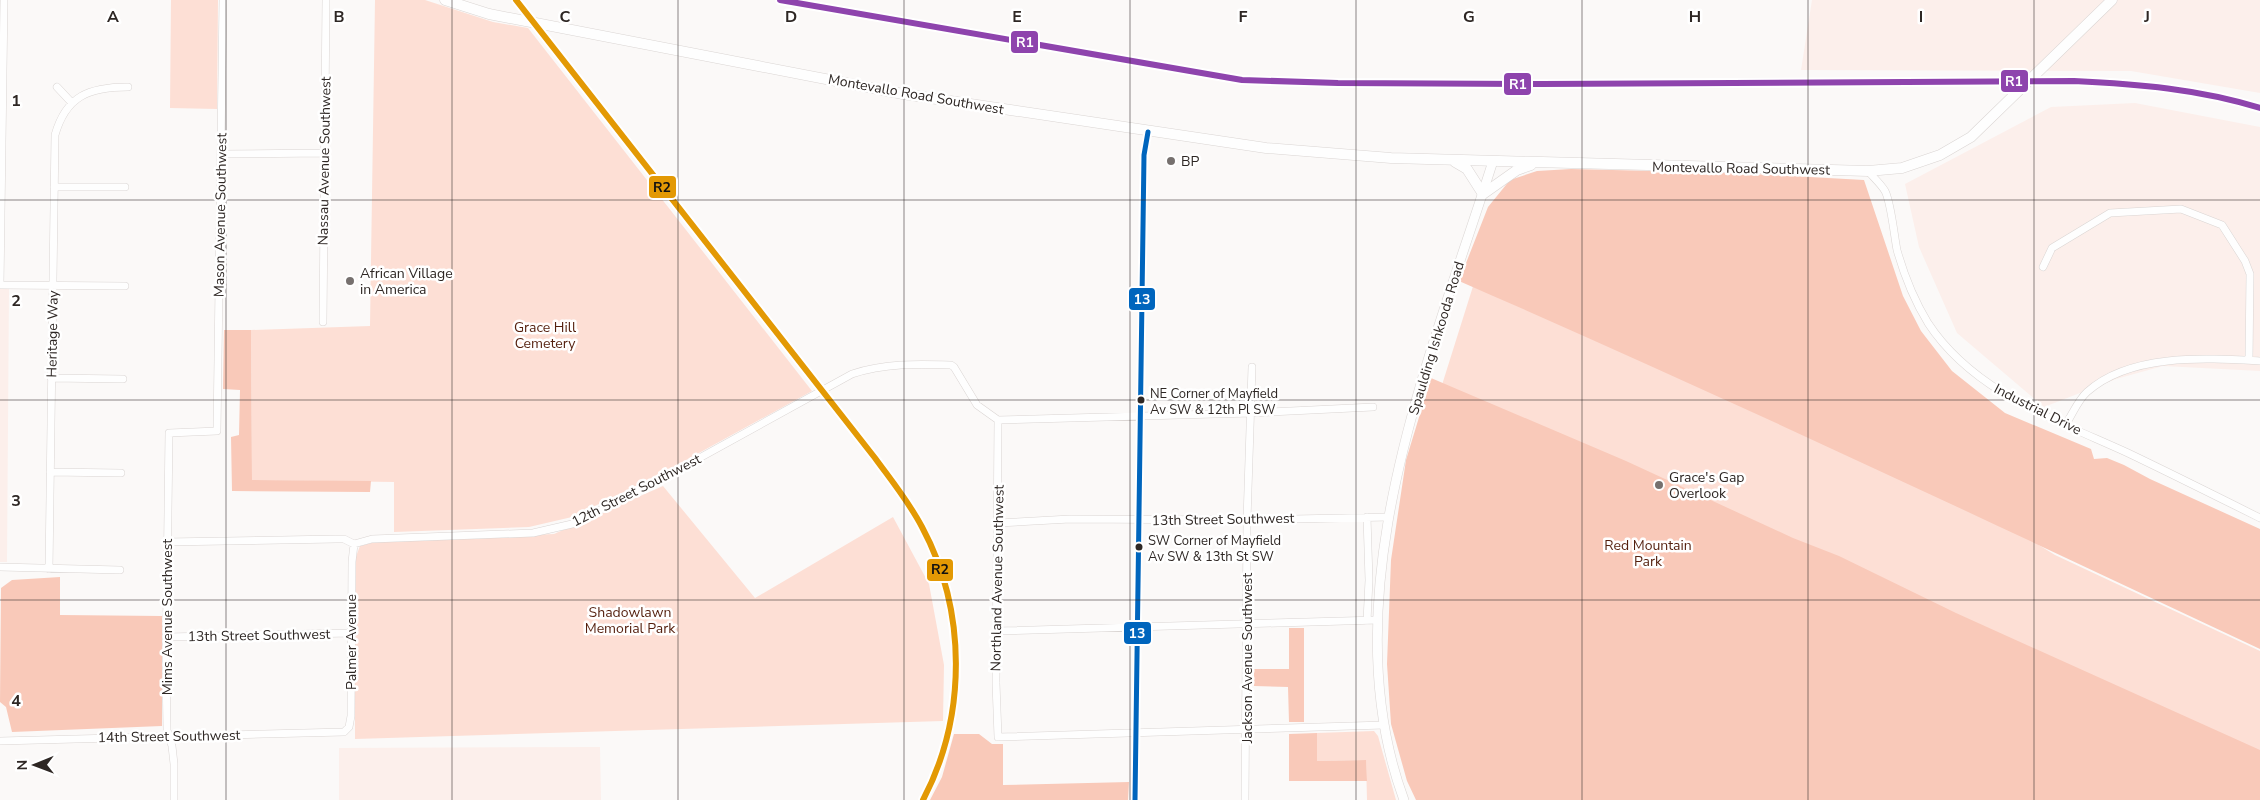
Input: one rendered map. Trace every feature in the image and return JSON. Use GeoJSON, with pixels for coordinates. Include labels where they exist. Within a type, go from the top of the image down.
{"type":"FeatureCollection","features":[{"type":"Feature","properties":{"kind":"main road","name":"Montevallo Road Southwest"},"geometry":{"type":"LineString","coordinates":[[445,0],[489,14],[903,94],[1148,132],[1266,148],[1391,158],[1868,171],[1902,168],[1940,155],[1972,137],[2112,0]]}},
{"type":"Feature","properties":{"kind":"main road"},"geometry":{"type":"LineString","coordinates":[[1452,160],[1467,169],[1483,194],[1517,170],[1537,163]]}},
{"type":"Feature","properties":{"kind":"street"},"geometry":{"type":"LineString","coordinates":[[4,0],[0,285],[125,286]]}},
{"type":"Feature","properties":{"kind":"street","name":"Mason Avenue Southwest"},"geometry":{"type":"LineString","coordinates":[[169,433],[217,431],[223,0]]}},
{"type":"Feature","properties":{"kind":"street","name":"Nassau Avenue Southwest"},"geometry":{"type":"LineString","coordinates":[[323,322],[326,0]]}},
{"type":"Feature","properties":{"kind":"street"},"geometry":{"type":"LineString","coordinates":[[57,87],[72,103]]}},
{"type":"Feature","properties":{"kind":"street","name":"Heritage Way"},"geometry":{"type":"LineString","coordinates":[[49,569],[55,135],[60,120],[72,103],[88,92],[106,87],[128,87]]}},
{"type":"Feature","properties":{"kind":"street"},"geometry":{"type":"LineString","coordinates":[[1135,800],[1144,155],[1148,132]]}},
{"type":"Feature","properties":{"kind":"street"},"geometry":{"type":"LineString","coordinates":[[221,154],[324,152]]}},
{"type":"Feature","properties":{"kind":"street","name":"Spaulding Ishkooda Road"},"geometry":{"type":"LineString","coordinates":[[1384,726],[1377,666],[1378,620],[1389,517],[1401,455],[1445,302],[1493,161]]}},
{"type":"Feature","properties":{"kind":"street","name":"Industrial Drive"},"geometry":{"type":"LineString","coordinates":[[1868,171],[1886,192],[1898,251],[1910,290],[1928,323],[1942,341],[1974,373],[1999,391],[2039,413],[2185,480],[2260,518]]}},
{"type":"Feature","properties":{"kind":"street"},"geometry":{"type":"LineString","coordinates":[[54,187],[126,187]]}},
{"type":"Feature","properties":{"kind":"street"},"geometry":{"type":"LineString","coordinates":[[2043,267],[2052,248],[2110,213],[2182,208],[2222,225],[2245,261],[2250,274],[2249,360]]}},
{"type":"Feature","properties":{"kind":"street"},"geometry":{"type":"LineString","coordinates":[[2066,424],[2086,393],[2117,373],[2164,360],[2260,361]]}},
{"type":"Feature","properties":{"kind":"street","name":"12th Street Southwest"},"geometry":{"type":"LineString","coordinates":[[166,542],[344,539],[354,544],[372,539],[533,533],[572,524],[654,483],[852,374],[873,367],[905,364],[951,365],[977,405],[998,420]]}},
{"type":"Feature","properties":{"kind":"street","name":"Jackson Avenue Southwest"},"geometry":{"type":"LineString","coordinates":[[1245,800],[1248,624],[1247,520],[1252,367]]}},
{"type":"Feature","properties":{"kind":"street"},"geometry":{"type":"LineString","coordinates":[[51,378],[123,378]]}},
{"type":"Feature","properties":{"kind":"street"},"geometry":{"type":"LineString","coordinates":[[998,420],[1140,417],[1372,407]]}},
{"type":"Feature","properties":{"kind":"street","name":"Northland Avenue Southwest"},"geometry":{"type":"LineString","coordinates":[[998,420],[998,631],[996,682],[998,737],[1136,732]]}},
{"type":"Feature","properties":{"kind":"street","name":"Mims Avenue Southwest"},"geometry":{"type":"LineString","coordinates":[[169,433],[166,542],[166,669],[169,736],[173,755],[174,800]]}},
{"type":"Feature","properties":{"kind":"street"},"geometry":{"type":"LineString","coordinates":[[50,472],[121,473]]}},
{"type":"Feature","properties":{"kind":"street"},"geometry":{"type":"LineString","coordinates":[[1367,517],[1369,572],[1367,621]]}},
{"type":"Feature","properties":{"kind":"street","name":"13th Street Southwest"},"geometry":{"type":"LineString","coordinates":[[998,523],[1070,519],[1247,520],[1389,517]]}},
{"type":"Feature","properties":{"kind":"street","name":"Palmer Avenue"},"geometry":{"type":"LineString","coordinates":[[339,733],[348,729],[351,716],[352,562],[354,544]]}},
{"type":"Feature","properties":{"kind":"street"},"geometry":{"type":"LineString","coordinates":[[0,567],[120,570]]}},
{"type":"Feature","properties":{"kind":"street"},"geometry":{"type":"LineString","coordinates":[[998,631],[1378,620]]}},
{"type":"Feature","properties":{"kind":"street","name":"13th Street Southwest"},"geometry":{"type":"LineString","coordinates":[[167,637],[351,633]]}},
{"type":"Feature","properties":{"kind":"street"},"geometry":{"type":"LineString","coordinates":[[1136,732],[1384,726],[1393,768],[1404,800]]}},
{"type":"Feature","properties":{"kind":"street","name":"14th Street Southwest"},"geometry":{"type":"LineString","coordinates":[[0,741],[339,733]]}},
{"type":"Feature","properties":{"kind":"shaded area"},"geometry":{"type":"Polygon","coordinates":[[[1812,0],[2260,0],[2260,93],[2131,71],[1801,70],[1812,0]]]}},
{"type":"Feature","properties":{"kind":"shaded area"},"geometry":{"type":"Polygon","coordinates":[[[2135,103],[2260,127],[2260,371],[2163,366],[2116,379],[2044,407],[1957,333],[1919,247],[1905,184],[2051,107],[2135,103]]]}},
{"type":"Feature","properties":{"kind":"shaded area"},"geometry":{"type":"Polygon","coordinates":[[[0,289],[9,289],[7,562],[0,562],[0,289]]]}},
{"type":"Feature","properties":{"kind":"shaded area"},"geometry":{"type":"Polygon","coordinates":[[[600,747],[601,800],[339,800],[339,748],[600,747]]]}},
{"type":"Feature","properties":{"kind":"green space"},"geometry":{"type":"Polygon","coordinates":[[[171,0],[218,0],[217,109],[170,108],[171,0]]]}},
{"type":"Feature","properties":{"kind":"green space","name":"Grace Hill Cemetery"},"geometry":{"type":"Polygon","coordinates":[[[375,0],[425,0],[493,22],[528,28],[812,391],[657,476],[572,517],[529,527],[394,532],[394,482],[252,480],[251,330],[370,326],[375,0]]]}},
{"type":"Feature","properties":{"kind":"green space"},"geometry":{"type":"Polygon","coordinates":[[[1571,169],[1736,173],[1864,180],[1903,296],[1921,331],[1952,371],[2005,413],[2091,449],[2094,459],[2107,458],[2124,465],[2150,479],[2260,529],[2260,649],[1761,416],[1459,281],[1488,207],[1510,180],[1537,171],[1571,169]]]}},
{"type":"Feature","properties":{"kind":"green space","name":"Red Mountain Park"},"geometry":{"type":"Polygon","coordinates":[[[1497,210],[2055,555],[2260,651],[2260,800],[1402,512],[1497,210]]]}},
{"type":"Feature","properties":{"kind":"green space"},"geometry":{"type":"Polygon","coordinates":[[[224,330],[251,330],[252,480],[371,481],[370,492],[232,491],[231,437],[239,435],[240,390],[223,389],[224,330]]]}},
{"type":"Feature","properties":{"kind":"green space","name":"Red Mountain Park"},"geometry":{"type":"Polygon","coordinates":[[[1431,378],[1626,461],[1793,538],[1839,556],[1956,613],[2260,750],[2260,800],[1416,800],[1407,781],[1391,724],[1387,664],[1391,560],[1406,460],[1431,378]]]}},
{"type":"Feature","properties":{"kind":"green space","name":"Shadowlawn Memorial Park"},"geometry":{"type":"Polygon","coordinates":[[[663,486],[755,598],[893,517],[929,584],[944,665],[943,721],[355,739],[355,559],[360,546],[375,542],[554,534],[663,486]]]}},
{"type":"Feature","properties":{"kind":"green space"},"geometry":{"type":"Polygon","coordinates":[[[60,577],[60,615],[162,616],[162,726],[12,732],[6,707],[0,702],[1,588],[12,580],[60,577]]]}},
{"type":"Feature","properties":{"kind":"green space"},"geometry":{"type":"Polygon","coordinates":[[[1289,628],[1304,628],[1304,722],[1289,722],[1288,687],[1254,686],[1254,669],[1289,669],[1289,628]]]}},
{"type":"Feature","properties":{"kind":"green space"},"geometry":{"type":"Polygon","coordinates":[[[1374,731],[1378,736],[1396,800],[1367,800],[1366,760],[1317,761],[1317,733],[1374,731]]]}},
{"type":"Feature","properties":{"kind":"green space"},"geometry":{"type":"Polygon","coordinates":[[[1317,733],[1317,761],[1366,760],[1367,781],[1289,781],[1289,734],[1317,733]]]}},
{"type":"Feature","properties":{"kind":"green space"},"geometry":{"type":"Polygon","coordinates":[[[954,734],[979,734],[992,744],[1003,744],[1003,785],[1129,782],[1128,800],[930,800],[942,777],[954,734]]]}},
{"type":"Feature","properties":{"kind":"transit line","name":"R2"},"geometry":{"type":"LineString","coordinates":[[516,0],[875,458],[906,500],[922,527],[937,559],[947,593],[954,628],[956,664],[954,699],[948,734],[937,768],[923,800]]}},
{"type":"Feature","properties":{"kind":"transit line","name":"R1"},"geometry":{"type":"LineString","coordinates":[[780,0],[1242,80],[1338,83],[1542,84],[2074,81],[2191,92],[2260,108]]}},
{"type":"Feature","properties":{"kind":"transit line","name":"13"},"geometry":{"type":"LineString","coordinates":[[1135,800],[1144,155],[1148,132]]}},
{"type":"Feature","properties":{"kind":"place","name":"BP"},"geometry":{"type":"Point","coordinates":[1171,161]}},
{"type":"Feature","properties":{"kind":"place","name":"African Village in America"},"geometry":{"type":"Point","coordinates":[350,281]}},
{"type":"Feature","properties":{"kind":"place","name":"NE Corner of Mayfield Av SW & 12th Pl SW"},"geometry":{"type":"Point","coordinates":[1141,400]}},
{"type":"Feature","properties":{"kind":"place","name":"Grace's Gap Overlook"},"geometry":{"type":"Point","coordinates":[1659,485]}},
{"type":"Feature","properties":{"kind":"place","name":"SW Corner of Mayfield Av SW & 13th St SW"},"geometry":{"type":"Point","coordinates":[1139,547]}}]}
